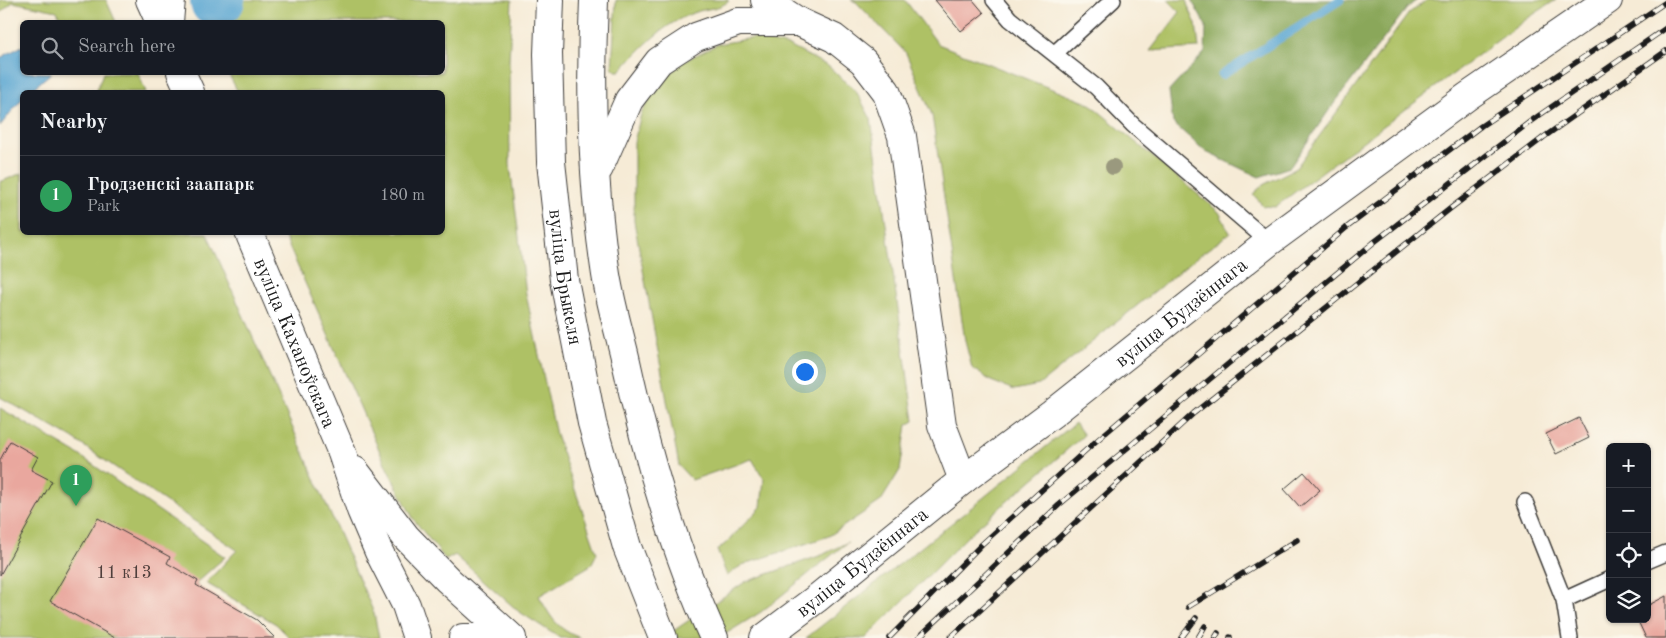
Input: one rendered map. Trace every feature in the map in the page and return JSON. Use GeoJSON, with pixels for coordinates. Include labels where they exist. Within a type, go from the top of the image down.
{"type":"FeatureCollection","features":[{"type":"Feature","properties":{"kind":"main road"},"geometry":{"type":"LineString","coordinates":[[150,0],[159,20]]}},
{"type":"Feature","properties":{"kind":"main road"},"geometry":{"type":"LineString","coordinates":[[169,20],[171,0]]}},
{"type":"Feature","properties":{"kind":"main road","name":"вуліца Брыкеля"},"geometry":{"type":"LineString","coordinates":[[550,0],[548,54],[551,162],[564,280],[592,423],[627,547],[663,638]]}},
{"type":"Feature","properties":{"kind":"main road","name":"вуліца Брыкеля"},"geometry":{"type":"LineString","coordinates":[[594,0],[592,51],[596,177],[605,270],[635,404],[667,516],[702,612],[714,638]]}},
{"type":"Feature","properties":{"kind":"main road"},"geometry":{"type":"LineString","coordinates":[[765,0],[799,22],[834,38],[863,61],[886,91],[902,136],[942,425],[963,480]]}},
{"type":"Feature","properties":{"kind":"main road","name":"вуліца Будзённага"},"geometry":{"type":"LineString","coordinates":[[764,638],[816,599],[963,480],[1052,414],[1269,242],[1468,96],[1608,0]]}},
{"type":"Feature","properties":{"kind":"main road"},"geometry":{"type":"LineString","coordinates":[[596,177],[629,100],[659,61],[696,37],[738,22],[799,22]]}},
{"type":"Feature","properties":{"kind":"main road"},"geometry":{"type":"LineString","coordinates":[[183,75],[189,90]]}},
{"type":"Feature","properties":{"kind":"main road","name":"вуліца Каханоўскага"},"geometry":{"type":"LineString","coordinates":[[250,235],[342,454],[361,510],[379,552],[406,605],[417,638]]}},
{"type":"Feature","properties":{"kind":"main road","name":"вуліца Каханоўскага"},"geometry":{"type":"LineString","coordinates":[[342,454],[406,537],[448,580],[512,638]]}},
{"type":"Feature","properties":{"kind":"main road"},"geometry":{"type":"LineString","coordinates":[[463,638],[498,638]]}},
{"type":"Feature","properties":{"kind":"lane"},"geometry":{"type":"LineString","coordinates":[[994,0],[1010,19],[1096,87],[1133,125],[1269,242]]}},
{"type":"Feature","properties":{"kind":"lane"},"geometry":{"type":"LineString","coordinates":[[1054,54],[1113,0]]}},
{"type":"Feature","properties":{"kind":"lane"},"geometry":{"type":"LineString","coordinates":[[1525,502],[1564,600],[1570,638]]}},
{"type":"Feature","properties":{"kind":"lane"},"geometry":{"type":"LineString","coordinates":[[1651,559],[1666,553]]}},
{"type":"Feature","properties":{"kind":"lane"},"geometry":{"type":"LineString","coordinates":[[1564,600],[1606,581]]}},
{"type":"Feature","properties":{"kind":"green space"},"geometry":{"type":"Polygon","coordinates":[[[0,0],[106,0],[115,20],[61,20],[57,11],[13,2],[0,13],[0,0]]]}},
{"type":"Feature","properties":{"kind":"green space"},"geometry":{"type":"Polygon","coordinates":[[[195,0],[512,0],[509,62],[510,165],[526,294],[556,435],[597,553],[591,565],[539,596],[555,622],[566,631],[581,638],[560,638],[518,611],[455,555],[446,560],[414,520],[388,470],[284,235],[445,235],[445,90],[237,90],[229,75],[445,75],[445,20],[202,20],[195,0]]]}},
{"type":"Feature","properties":{"kind":"green space"},"geometry":{"type":"Polygon","coordinates":[[[616,0],[729,1],[718,7],[696,12],[674,22],[645,45],[620,71],[616,71],[612,67],[616,0]]]}},
{"type":"Feature","properties":{"kind":"green space"},"geometry":{"type":"Polygon","coordinates":[[[851,0],[905,0],[938,44],[1090,104],[1219,212],[1230,233],[1197,257],[1039,385],[1014,390],[991,381],[972,368],[965,341],[932,115],[906,53],[856,2],[851,0]]]}},
{"type":"Feature","properties":{"kind":"green space"},"geometry":{"type":"Polygon","coordinates":[[[1168,0],[1187,0],[1196,24],[1199,48],[1150,51],[1180,12],[1168,0]]]}},
{"type":"Feature","properties":{"kind":"green space"},"geometry":{"type":"Polygon","coordinates":[[[1193,0],[1417,0],[1408,7],[1330,109],[1290,167],[1259,177],[1206,152],[1173,123],[1169,91],[1205,52],[1206,26],[1193,0]]]}},
{"type":"Feature","properties":{"kind":"green space"},"geometry":{"type":"Polygon","coordinates":[[[1427,0],[1556,0],[1528,18],[1275,207],[1263,206],[1253,194],[1263,185],[1296,168],[1409,13],[1427,0]]]}},
{"type":"Feature","properties":{"kind":"green space"},"geometry":{"type":"Polygon","coordinates":[[[753,38],[789,46],[828,66],[856,91],[871,119],[914,421],[907,425],[900,470],[881,501],[829,536],[742,565],[727,576],[717,550],[761,507],[764,479],[752,459],[692,480],[679,466],[634,221],[634,142],[641,114],[656,86],[684,61],[718,44],[753,38]]]}},
{"type":"Feature","properties":{"kind":"green space"},"geometry":{"type":"Polygon","coordinates":[[[102,75],[139,75],[145,90],[97,90],[102,75]]]}},
{"type":"Feature","properties":{"kind":"green space"},"geometry":{"type":"Polygon","coordinates":[[[20,174],[20,235],[208,235],[374,613],[379,638],[290,638],[276,624],[206,583],[237,550],[72,438],[0,397],[0,182],[20,174]]]}},
{"type":"Feature","properties":{"kind":"green space"},"geometry":{"type":"Polygon","coordinates":[[[0,408],[79,455],[225,557],[196,585],[275,638],[0,638],[0,408]]]}},
{"type":"Feature","properties":{"kind":"green space"},"geometry":{"type":"Polygon","coordinates":[[[1075,423],[1084,435],[973,531],[866,638],[806,638],[967,511],[1075,423]]]}},
{"type":"Feature","properties":{"kind":"green space"},"geometry":{"type":"Polygon","coordinates":[[[848,542],[761,612],[719,638],[663,638],[745,582],[822,555],[848,542]]]}},
{"type":"Feature","properties":{"kind":"water"},"geometry":{"type":"Polygon","coordinates":[[[20,47],[20,75],[49,75],[31,90],[20,90],[20,101],[0,126],[0,58],[20,47]]]}},
{"type":"Feature","properties":{"kind":"building"},"geometry":{"type":"Polygon","coordinates":[[[935,0],[973,0],[984,13],[961,31],[935,0]]]}},
{"type":"Feature","properties":{"kind":"building"},"geometry":{"type":"Polygon","coordinates":[[[1579,418],[1589,438],[1556,454],[1546,434],[1579,418]]]}},
{"type":"Feature","properties":{"kind":"building"},"geometry":{"type":"Polygon","coordinates":[[[10,441],[38,457],[31,470],[52,481],[0,575],[0,460],[10,441]]]}},
{"type":"Feature","properties":{"kind":"building"},"geometry":{"type":"Polygon","coordinates":[[[1304,472],[1320,490],[1300,507],[1284,489],[1304,472]]]}},
{"type":"Feature","properties":{"kind":"building"},"geometry":{"type":"Polygon","coordinates":[[[98,518],[170,557],[167,563],[198,581],[196,585],[257,620],[275,638],[115,638],[50,601],[98,518]]]}},
{"type":"Feature","properties":{"kind":"building"},"geometry":{"type":"Polygon","coordinates":[[[1666,596],[1666,638],[1646,638],[1639,623],[1651,623],[1651,604],[1666,596]]]}},
{"type":"Feature","properties":{"kind":"waterway"},"geometry":{"type":"LineString","coordinates":[[215,2],[220,0]]}},
{"type":"Feature","properties":{"kind":"waterway"},"geometry":{"type":"LineString","coordinates":[[1222,75],[1340,0]]}},
{"type":"Feature","properties":{"kind":"railway"},"geometry":{"type":"LineString","coordinates":[[889,638],[982,544],[1095,442],[1346,228],[1481,126],[1666,2]]}},
{"type":"Feature","properties":{"kind":"railway"},"geometry":{"type":"LineString","coordinates":[[918,638],[1059,505],[1373,243],[1531,121],[1666,28]]}},
{"type":"Feature","properties":{"kind":"railway"},"geometry":{"type":"LineString","coordinates":[[950,638],[1194,413],[1451,208],[1544,137],[1666,51]]}},
{"type":"Feature","properties":{"kind":"railway"},"geometry":{"type":"LineString","coordinates":[[1188,607],[1297,540]]}},
{"type":"Feature","properties":{"kind":"railway"},"geometry":{"type":"LineString","coordinates":[[1181,638],[1196,618]]}},
{"type":"Feature","properties":{"kind":"railway"},"geometry":{"type":"LineString","coordinates":[[1198,638],[1205,626]]}},
{"type":"Feature","properties":{"kind":"railway"},"geometry":{"type":"LineString","coordinates":[[1215,638],[1218,633]]}},
{"type":"Feature","properties":{"kind":"place","name":"Гродзенскі заапарк"},"geometry":{"type":"Point","coordinates":[76,506]}}]}
